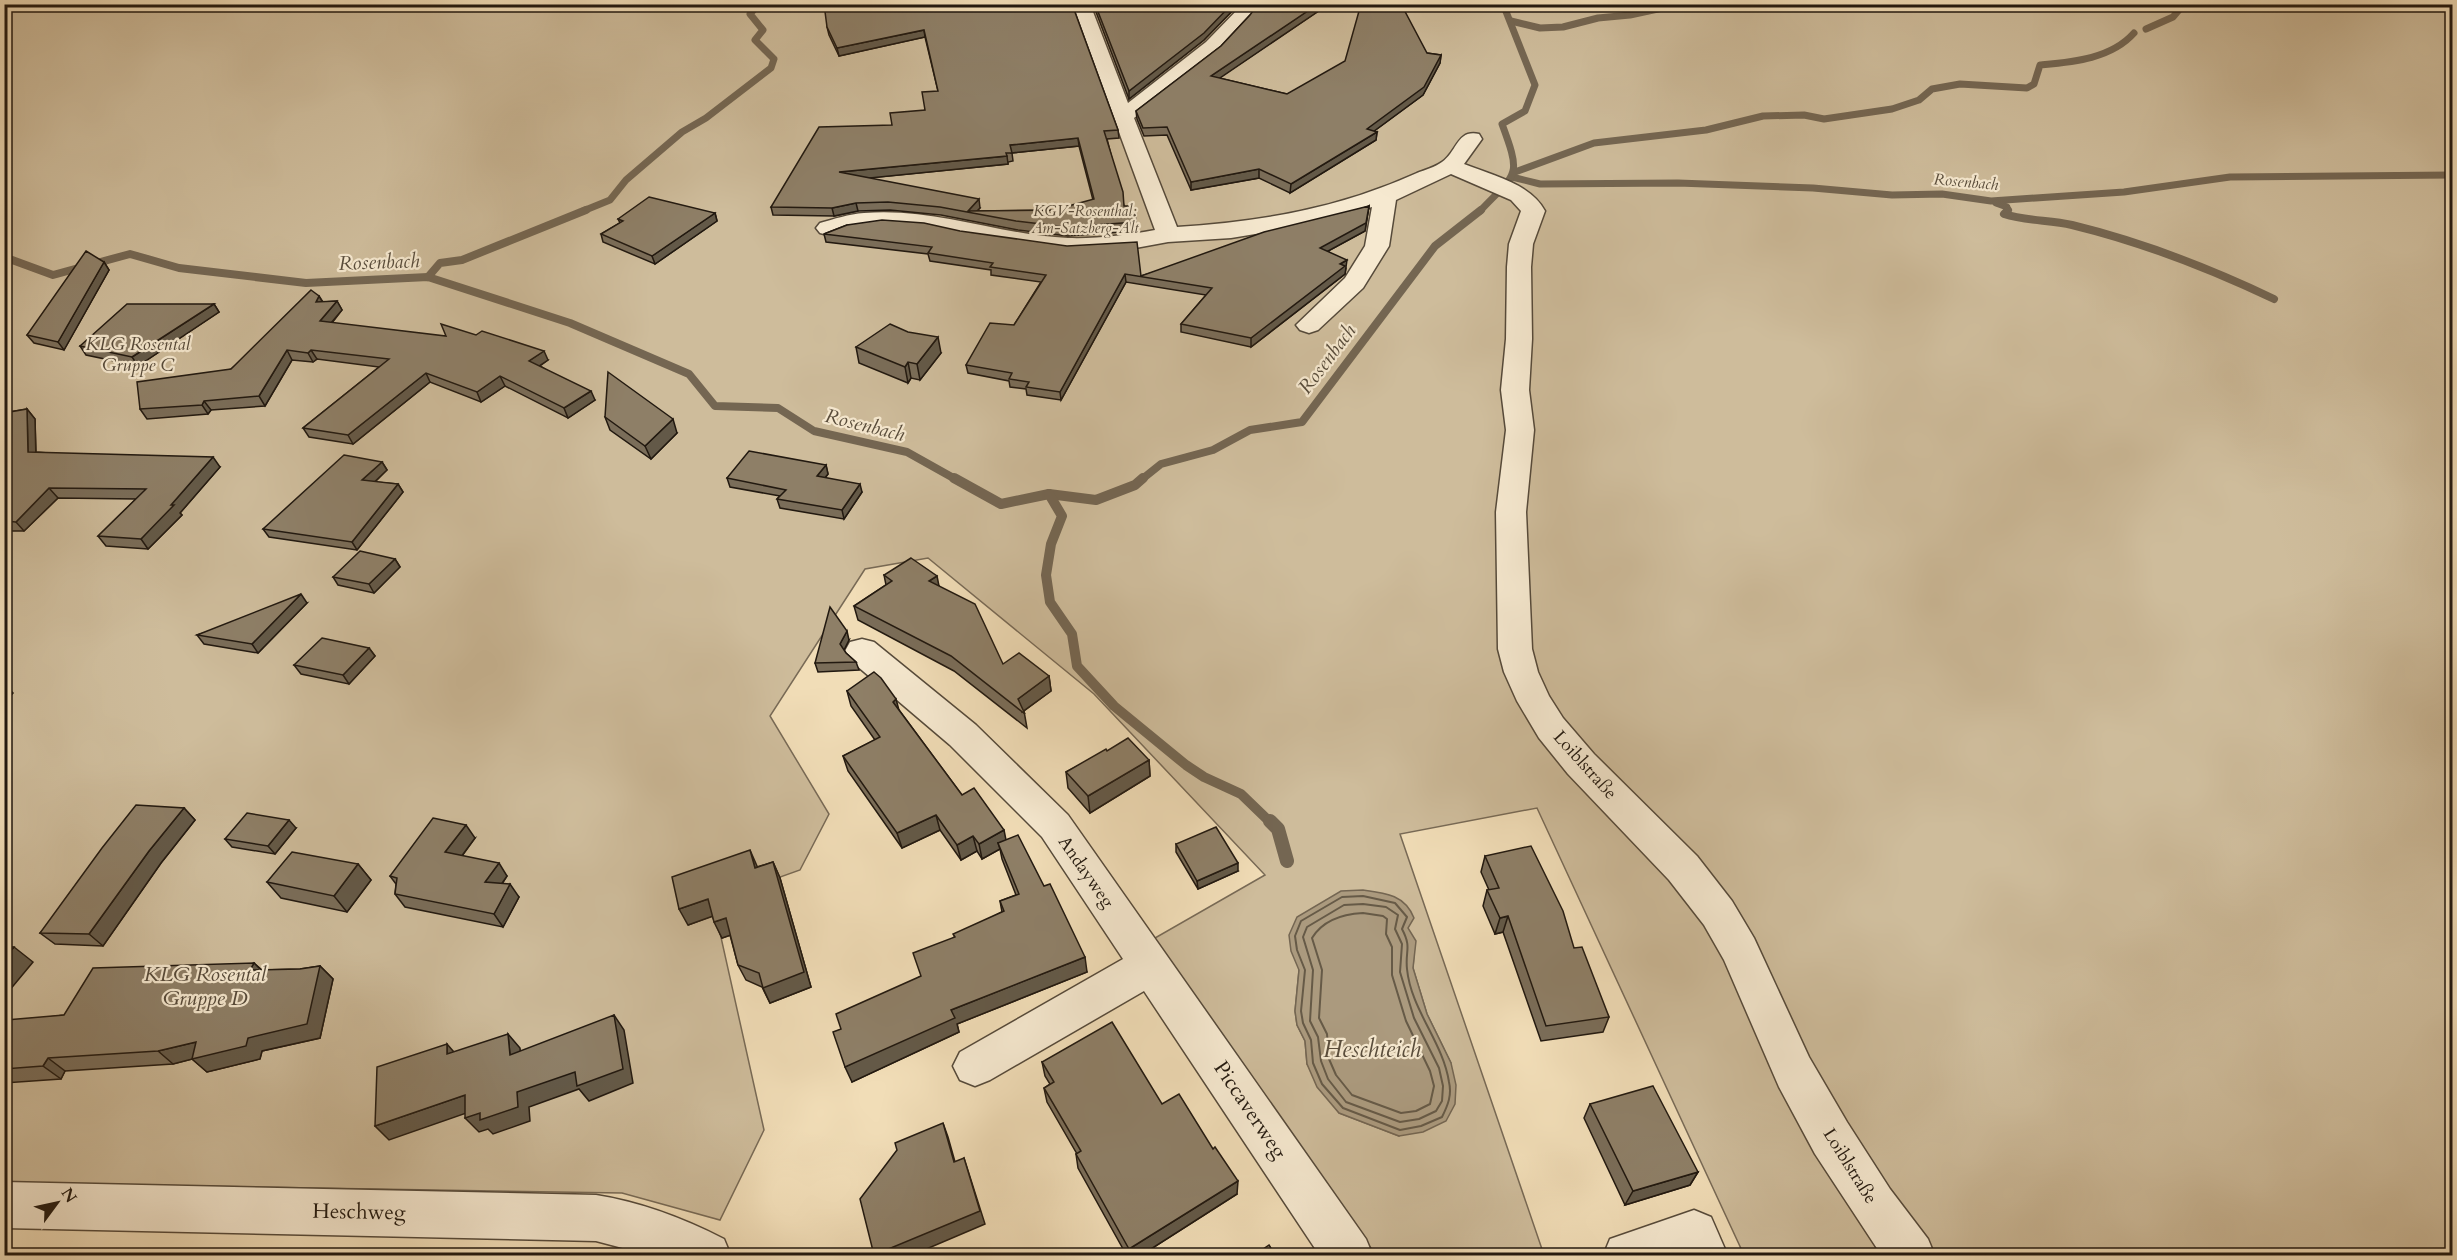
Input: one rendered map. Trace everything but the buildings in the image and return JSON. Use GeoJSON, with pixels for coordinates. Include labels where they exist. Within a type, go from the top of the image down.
{"type":"FeatureCollection","features":[{"type":"Feature","properties":{"kind":"street"},"geometry":{"type":"LineString","coordinates":[[1081,4],[1168,235]]}},
{"type":"Feature","properties":{"kind":"street"},"geometry":{"type":"LineString","coordinates":[[1124,116],[1224,36],[1242,20],[1252,4]]}},
{"type":"Feature","properties":{"kind":"street"},"geometry":{"type":"LineString","coordinates":[[828,228],[862,220],[893,219],[926,222],[973,232],[1068,245],[1130,242],[1168,235],[1231,231],[1310,218],[1385,196],[1458,169],[1471,139]]}},
{"type":"Feature","properties":{"kind":"street","name":"Loiblstraße"},"geometry":{"type":"LineString","coordinates":[[1458,169],[1525,199],[1533,211],[1521,244],[1519,267],[1519,329],[1515,390],[1520,430],[1511,512],[1515,648],[1521,672],[1534,701],[1551,728],[1581,764],[1683,868],[1718,912],[1740,951],[1794,1072],[1831,1138],[1911,1256]]}},
{"type":"Feature","properties":{"kind":"street"},"geometry":{"type":"LineString","coordinates":[[1309,325],[1354,283],[1377,246],[1385,196]]}},
{"type":"Feature","properties":{"kind":"street","name":"Andayweg"},"geometry":{"type":"LineString","coordinates":[[862,651],[963,735],[1055,826],[1151,965]]}},
{"type":"Feature","properties":{"kind":"street"},"geometry":{"type":"LineString","coordinates":[[975,1066],[1151,965]]}},
{"type":"Feature","properties":{"kind":"street","name":"Piccaverweg"},"geometry":{"type":"LineString","coordinates":[[1151,965],[1348,1256]]}},
{"type":"Feature","properties":{"kind":"street","name":"Heschweg"},"geometry":{"type":"LineString","coordinates":[[4,1204],[596,1218],[632,1224],[685,1244],[707,1256]]}},
{"type":"Feature","properties":{"kind":"street"},"geometry":{"type":"LineString","coordinates":[[1627,1256],[1694,1234],[1704,1256]]}},
{"type":"Feature","properties":{"kind":"green space"},"geometry":{"type":"Polygon","coordinates":[[[5,5],[2452,5],[2452,1255],[1744,1255],[1537,808],[1400,834],[1544,1255],[1376,1255],[1148,942],[1265,875],[1094,694],[928,558],[865,569],[770,716],[829,814],[800,870],[738,892],[716,915],[764,1130],[720,1220],[622,1193],[5,1183],[5,5]],[[1415,941],[1299,970],[1295,1011],[1297,1025],[1305,1041],[1307,1064],[1339,1113],[1399,1136],[1451,1063],[1427,1014],[1413,968],[1415,941]]]}},
{"type":"Feature","properties":{"kind":"water","name":"Heschteich"},"geometry":{"type":"Polygon","coordinates":[[[1363,890],[1394,897],[1410,910],[1414,918],[1408,928],[1416,941],[1413,968],[1427,1014],[1451,1063],[1456,1085],[1455,1104],[1446,1121],[1423,1132],[1399,1136],[1339,1113],[1317,1087],[1307,1064],[1305,1041],[1297,1025],[1295,1011],[1299,970],[1291,951],[1289,935],[1297,917],[1341,891],[1363,890]]]}},
{"type":"Feature","properties":{"kind":"waterway"},"geometry":{"type":"LineString","coordinates":[[583,211],[610,200],[626,180],[682,132],[706,118],[771,68],[774,59],[755,40],[763,30],[750,14],[759,4]]}},
{"type":"Feature","properties":{"kind":"waterway","name":"Rosenbach"},"geometry":{"type":"LineString","coordinates":[[1481,210],[1508,181],[1514,165],[1502,124],[1525,111],[1535,85],[1503,4]]}},
{"type":"Feature","properties":{"kind":"waterway"},"geometry":{"type":"LineString","coordinates":[[2146,29],[2173,17],[2184,4]]}},
{"type":"Feature","properties":{"kind":"waterway"},"geometry":{"type":"LineString","coordinates":[[1511,21],[1540,28],[1563,27],[1598,18],[1630,15],[1667,7]]}},
{"type":"Feature","properties":{"kind":"waterway"},"geometry":{"type":"LineString","coordinates":[[1515,172],[1594,143],[1706,130],[1763,116],[1804,115],[1824,119],[1892,109],[1919,100],[1932,89],[1960,84],[2027,88],[2034,84],[2040,65],[2103,54],[2125,42],[2134,33]]}},
{"type":"Feature","properties":{"kind":"waterway","name":"Rosenbach"},"geometry":{"type":"LineString","coordinates":[[1512,177],[1540,184],[1678,183],[1813,188],[1892,195],[1942,194],[1991,201],[2124,192],[2230,177],[2452,175]]}},
{"type":"Feature","properties":{"kind":"waterway"},"geometry":{"type":"LineString","coordinates":[[1996,203],[2007,207],[2007,211]]}},
{"type":"Feature","properties":{"kind":"waterway"},"geometry":{"type":"LineString","coordinates":[[428,277],[440,263],[462,260],[586,210]]}},
{"type":"Feature","properties":{"kind":"waterway","name":"Rosenbach"},"geometry":{"type":"LineString","coordinates":[[1141,480],[1161,464],[1213,450],[1250,430],[1302,422],[1435,246],[1481,210]]}},
{"type":"Feature","properties":{"kind":"waterway"},"geometry":{"type":"LineString","coordinates":[[2007,211],[2004,214],[2072,225],[2150,248],[2200,266],[2274,299]]}},
{"type":"Feature","properties":{"kind":"waterway","name":"Rosenbach"},"geometry":{"type":"LineString","coordinates":[[4,257],[53,275],[130,254],[179,268],[306,283],[428,277]]}},
{"type":"Feature","properties":{"kind":"waterway","name":"Rosenbach"},"geometry":{"type":"LineString","coordinates":[[428,277],[570,323],[689,374],[715,406],[778,408],[814,431],[907,452],[957,480]]}},
{"type":"Feature","properties":{"kind":"waterway","name":"Rosenbach"},"geometry":{"type":"LineString","coordinates":[[954,478],[1001,504],[1049,494]]}},
{"type":"Feature","properties":{"kind":"waterway","name":"Rosenbach"},"geometry":{"type":"LineString","coordinates":[[1049,494],[1096,500],[1135,485],[1143,478]]}},
{"type":"Feature","properties":{"kind":"waterway"},"geometry":{"type":"LineString","coordinates":[[1049,494],[1062,516],[1051,544],[1046,575],[1050,602],[1072,634],[1077,666],[1114,706],[1186,765],[1204,777],[1241,794],[1271,823]]}},
{"type":"Feature","properties":{"kind":"waterway"},"geometry":{"type":"LineString","coordinates":[[1270,821],[1278,829],[1287,861]]}},
{"type":"Feature","properties":{"kind":"park label","name":"KGV-Rosenthal: Am-Satzberg-Alt"},"geometry":{"type":"Point","coordinates":[1085,220]}},
{"type":"Feature","properties":{"kind":"park label","name":"KLG Rosental Gruppe C"},"geometry":{"type":"Point","coordinates":[138,354]}},
{"type":"Feature","properties":{"kind":"park label","name":"KLG Rosental Gruppe D"},"geometry":{"type":"Point","coordinates":[205,986]}}]}
